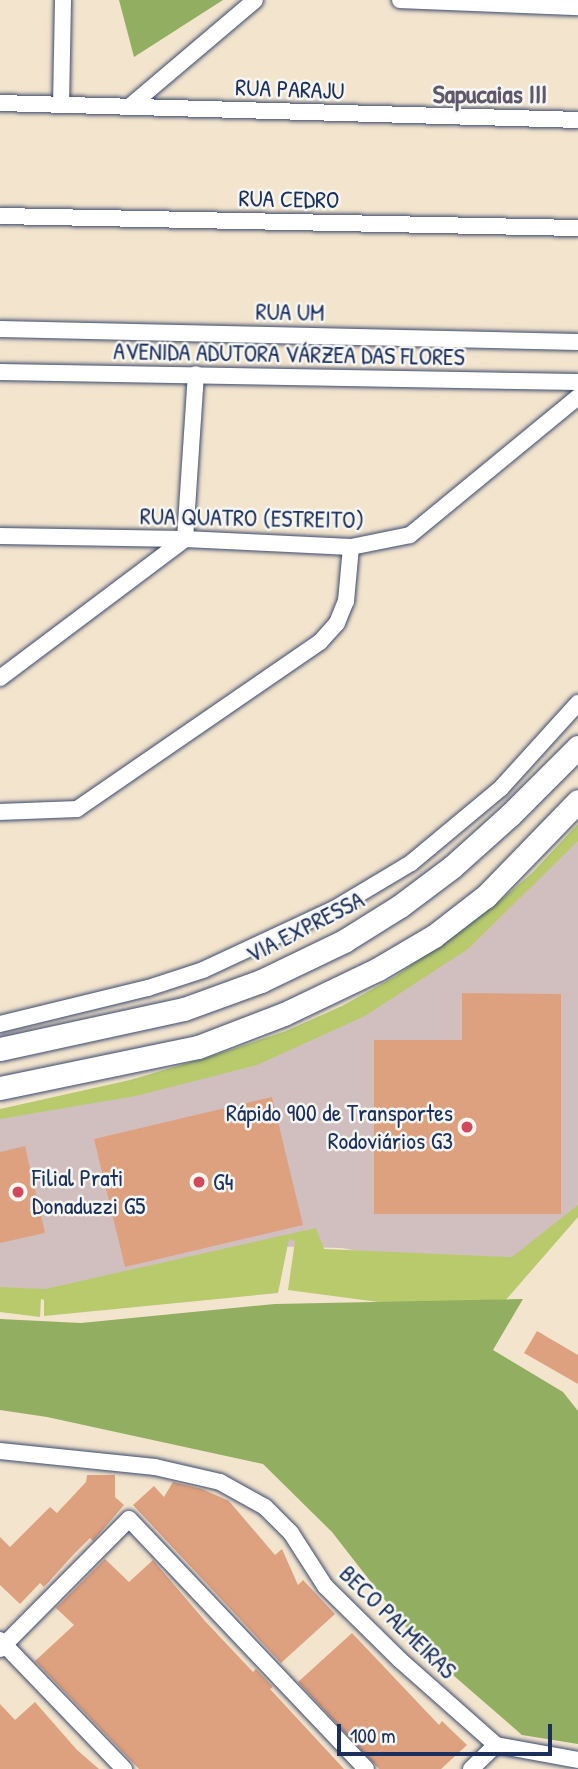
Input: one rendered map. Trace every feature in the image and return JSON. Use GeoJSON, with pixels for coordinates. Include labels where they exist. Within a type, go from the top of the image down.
{"type":"FeatureCollection","features":[{"type":"Feature","properties":{"kind":"highway","name":"VIA EXPRESSA"},"geometry":{"type":"LineString","coordinates":[[0,1049],[184,1009],[261,981],[344,941],[400,906],[452,867],[510,815],[578,747]]}},
{"type":"Feature","properties":{"kind":"highway"},"geometry":{"type":"LineString","coordinates":[[0,1088],[198,1046],[284,1014],[378,969],[434,936],[486,896],[578,801]]}},
{"type":"Feature","properties":{"kind":"street"},"geometry":{"type":"LineString","coordinates":[[61,105],[63,0]]}},
{"type":"Feature","properties":{"kind":"street"},"geometry":{"type":"LineString","coordinates":[[129,107],[255,0]]}},
{"type":"Feature","properties":{"kind":"street"},"geometry":{"type":"LineString","coordinates":[[400,0],[578,7]]}},
{"type":"Feature","properties":{"kind":"street","name":"RUA PARAJU"},"geometry":{"type":"LineString","coordinates":[[0,103],[578,120]]}},
{"type":"Feature","properties":{"kind":"street","name":"RUA CEDRO"},"geometry":{"type":"LineString","coordinates":[[0,216],[578,228]]}},
{"type":"Feature","properties":{"kind":"street","name":"RUA UM"},"geometry":{"type":"LineString","coordinates":[[0,328],[578,342]]}},
{"type":"Feature","properties":{"kind":"street","name":"AVENIDA ADUTORA VÁRZEA DAS FLORES"},"geometry":{"type":"LineString","coordinates":[[0,372],[578,382]]}},
{"type":"Feature","properties":{"kind":"street"},"geometry":{"type":"LineString","coordinates":[[0,678],[185,539],[196,374]]}},
{"type":"Feature","properties":{"kind":"street","name":"RUA QUATRO (ESTREITO)"},"geometry":{"type":"LineString","coordinates":[[0,537],[185,539],[351,547],[410,535],[578,397]]}},
{"type":"Feature","properties":{"kind":"street"},"geometry":{"type":"LineString","coordinates":[[0,812],[78,809],[320,642],[337,623],[346,601],[351,547]]}},
{"type":"Feature","properties":{"kind":"street"},"geometry":{"type":"LineString","coordinates":[[0,1024],[148,988],[204,970],[334,909],[411,863],[501,788],[578,703]]}},
{"type":"Feature","properties":{"kind":"street","name":"BECO PALMEIRAS"},"geometry":{"type":"LineString","coordinates":[[0,1451],[155,1467],[220,1482],[265,1507],[292,1533],[325,1586],[400,1660],[496,1745]]}},
{"type":"Feature","properties":{"kind":"street"},"geometry":{"type":"LineString","coordinates":[[124,1769],[2,1644],[129,1518],[366,1769]]}},
{"type":"Feature","properties":{"kind":"street"},"geometry":{"type":"LineString","coordinates":[[471,1769],[496,1745],[578,1760]]}},
{"type":"Feature","properties":{"kind":"shaded area"},"geometry":{"type":"Polygon","coordinates":[[[578,828],[578,1212],[499,1279],[342,1248],[257,1246],[47,1297],[0,1294],[0,1112],[126,1085],[284,1038],[393,984],[510,899],[578,828]]]}},
{"type":"Feature","properties":{"kind":"green space"},"geometry":{"type":"Polygon","coordinates":[[[119,0],[223,0],[134,57],[119,0]]]}},
{"type":"Feature","properties":{"kind":"green space"},"geometry":{"type":"Polygon","coordinates":[[[578,824],[578,841],[468,949],[365,1016],[257,1065],[136,1096],[0,1119],[0,1109],[130,1080],[212,1056],[286,1031],[342,1006],[396,976],[493,907],[532,873],[578,824]]]}},
{"type":"Feature","properties":{"kind":"green space"},"geometry":{"type":"Polygon","coordinates":[[[578,1205],[578,1217],[491,1317],[288,1290],[295,1241],[289,1239],[278,1293],[44,1316],[44,1300],[41,1299],[40,1317],[0,1312],[0,1287],[45,1289],[316,1228],[324,1249],[512,1257],[578,1205]]]}},
{"type":"Feature","properties":{"kind":"green space"},"geometry":{"type":"Polygon","coordinates":[[[523,1299],[493,1350],[563,1392],[578,1411],[578,1744],[522,1735],[423,1649],[332,1532],[263,1464],[47,1417],[0,1410],[0,1319],[81,1323],[275,1304],[523,1299]]]}},
{"type":"Feature","properties":{"kind":"building","name":"Rápido 900 de Transportes Rodoviários G3"},"geometry":{"type":"Polygon","coordinates":[[[462,993],[561,994],[561,1214],[374,1214],[374,1040],[462,1040],[462,993]]]}},
{"type":"Feature","properties":{"kind":"building","name":"G4"},"geometry":{"type":"Polygon","coordinates":[[[272,1097],[303,1225],[125,1267],[94,1139],[272,1097]]]}},
{"type":"Feature","properties":{"kind":"building","name":"Filial Prati Donaduzzi G5"},"geometry":{"type":"Polygon","coordinates":[[[25,1146],[45,1233],[0,1243],[0,1152],[25,1146]]]}},
{"type":"Feature","properties":{"kind":"building"},"geometry":{"type":"Polygon","coordinates":[[[537,1331],[578,1355],[578,1384],[524,1353],[537,1331]]]}},
{"type":"Feature","properties":{"kind":"building"},"geometry":{"type":"Polygon","coordinates":[[[87,1475],[115,1475],[115,1497],[124,1505],[93,1541],[90,1538],[44,1587],[40,1583],[20,1604],[0,1585],[0,1537],[10,1547],[50,1507],[57,1513],[86,1482],[87,1475]]]}},
{"type":"Feature","properties":{"kind":"building"},"geometry":{"type":"Polygon","coordinates":[[[173,1482],[202,1489],[229,1501],[275,1555],[282,1549],[298,1585],[303,1580],[335,1614],[281,1663],[133,1505],[154,1486],[164,1497],[173,1482]]]}},
{"type":"Feature","properties":{"kind":"building"},"geometry":{"type":"Polygon","coordinates":[[[105,1559],[129,1582],[153,1560],[253,1672],[256,1669],[273,1687],[270,1689],[344,1769],[139,1769],[35,1661],[74,1625],[56,1608],[105,1559]]]}},
{"type":"Feature","properties":{"kind":"building"},"geometry":{"type":"Polygon","coordinates":[[[352,1633],[439,1725],[442,1721],[467,1745],[441,1769],[379,1769],[298,1682],[352,1633]]]}},
{"type":"Feature","properties":{"kind":"building"},"geometry":{"type":"Polygon","coordinates":[[[35,1702],[77,1750],[99,1769],[0,1769],[0,1704],[15,1720],[35,1702]]]}},
{"type":"Feature","properties":{"kind":"place","name":"Rápido 900 de Transportes Rodoviários G3"},"geometry":{"type":"Point","coordinates":[467,1127]}},
{"type":"Feature","properties":{"kind":"place","name":"G4"},"geometry":{"type":"Point","coordinates":[199,1182]}},
{"type":"Feature","properties":{"kind":"place","name":"Filial Prati Donaduzzi G5"},"geometry":{"type":"Point","coordinates":[18,1192]}},
{"type":"Feature","properties":{"kind":"district","name":"Sapucaias III"},"geometry":{"type":"Point","coordinates":[490,94]}}]}
